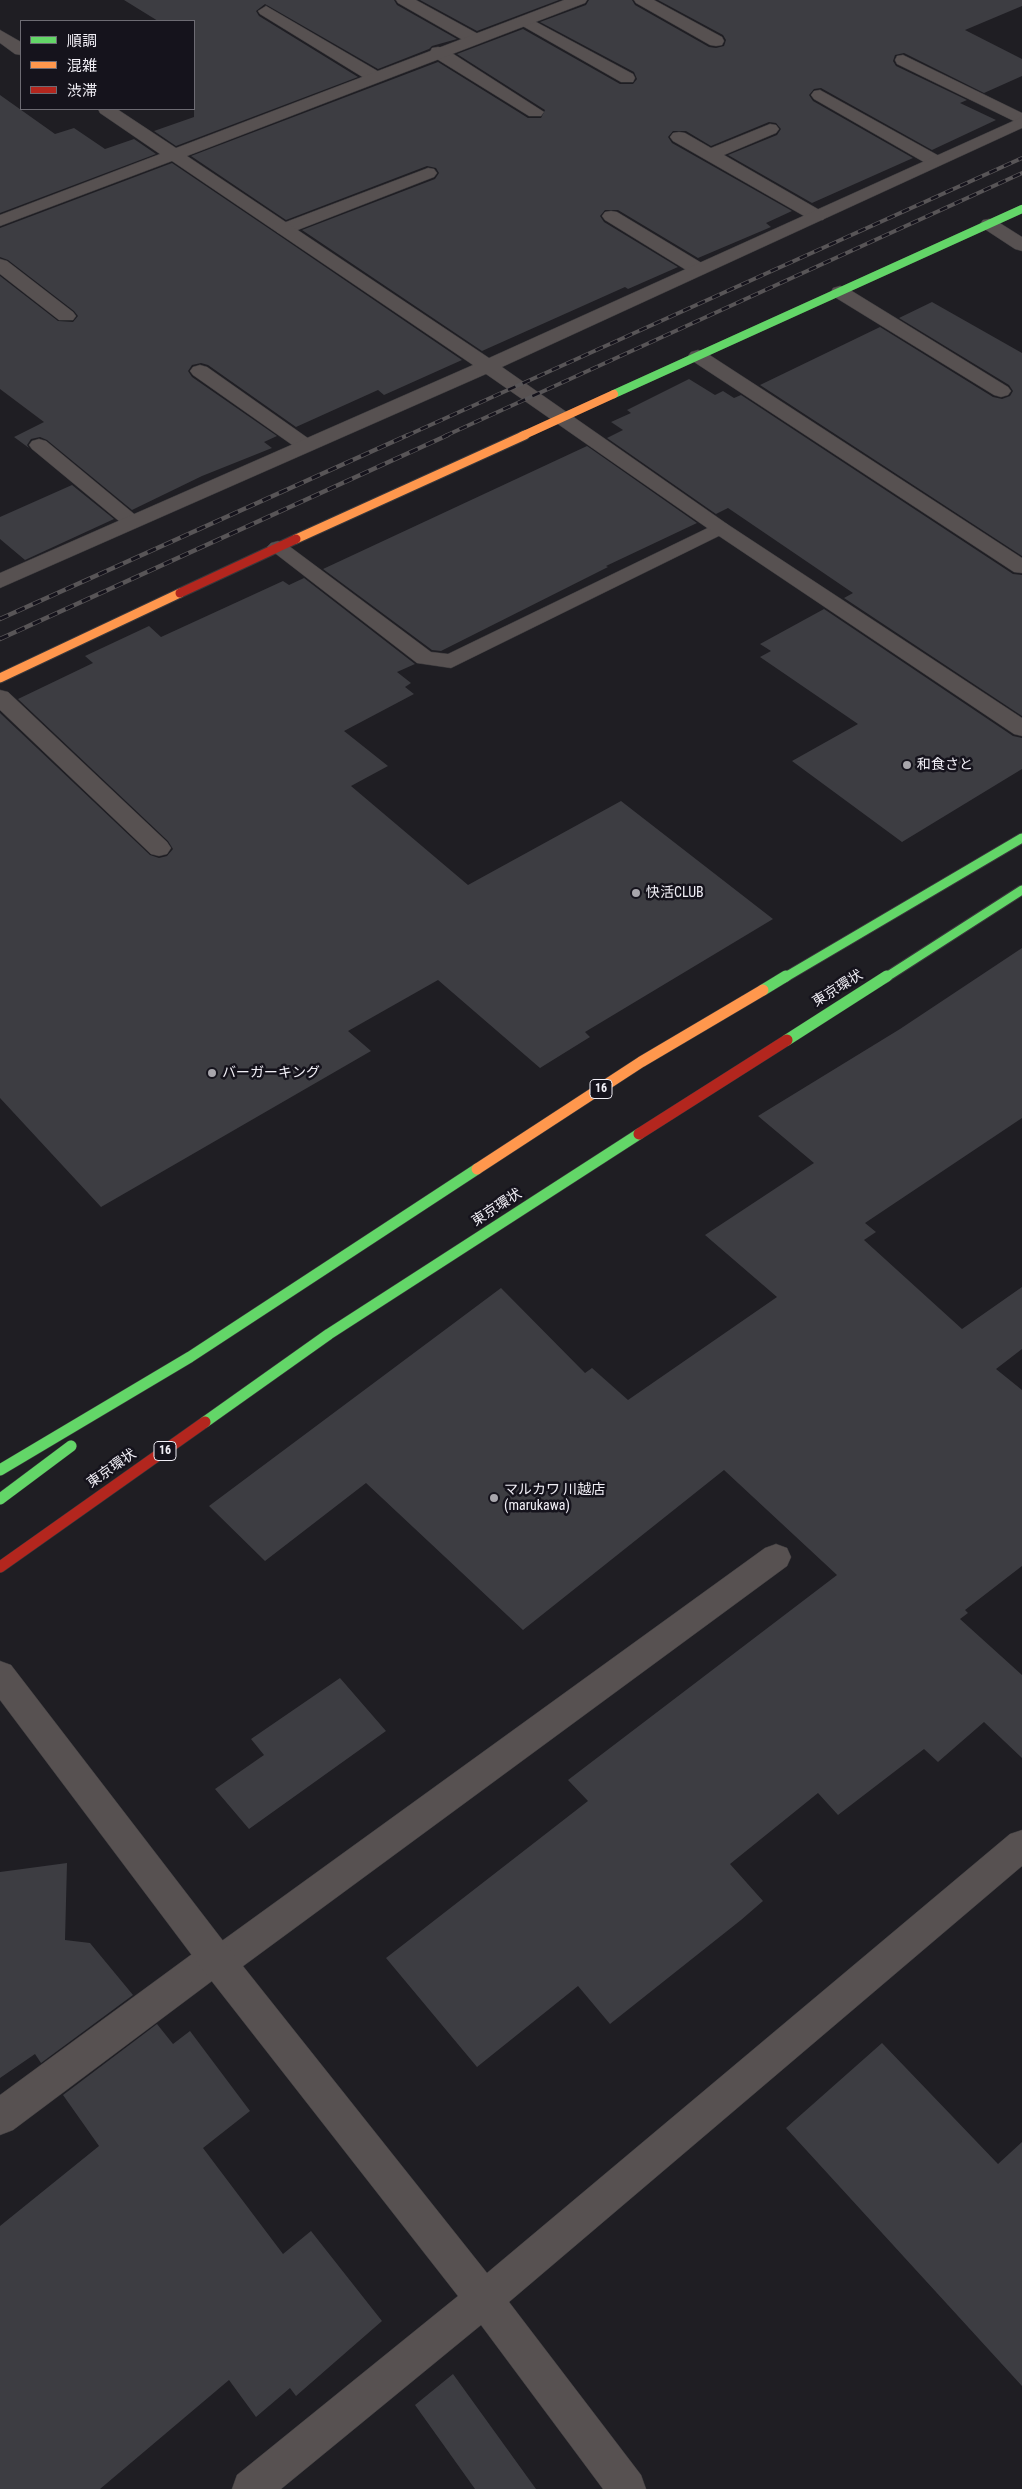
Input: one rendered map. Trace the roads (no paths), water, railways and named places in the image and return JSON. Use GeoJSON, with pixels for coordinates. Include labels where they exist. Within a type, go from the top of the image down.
{"type":"FeatureCollection","features":[{"type":"Feature","properties":{"kind":"main road"},"geometry":{"type":"LineString","coordinates":[[0,678],[278,548],[1022,208]]}},
{"type":"Feature","properties":{"kind":"main road","name":"16"},"geometry":{"type":"LineString","coordinates":[[0,1470],[190,1357],[641,1062],[1022,838]]}},
{"type":"Feature","properties":{"kind":"main road","name":"東京環状"},"geometry":{"type":"LineString","coordinates":[[0,1567],[329,1334],[1022,890]]}},
{"type":"Feature","properties":{"kind":"main road","name":"16"},"geometry":{"type":"LineString","coordinates":[[95,1428],[190,1357]]}},
{"type":"Feature","properties":{"kind":"main road"},"geometry":{"type":"LineString","coordinates":[[0,1499],[79,1440]]}},
{"type":"Feature","properties":{"kind":"street"},"geometry":{"type":"LineString","coordinates":[[404,0],[474,38]]}},
{"type":"Feature","properties":{"kind":"street"},"geometry":{"type":"LineString","coordinates":[[642,0],[716,41]]}},
{"type":"Feature","properties":{"kind":"street"},"geometry":{"type":"LineString","coordinates":[[0,221],[573,1]]}},
{"type":"Feature","properties":{"kind":"street"},"geometry":{"type":"LineString","coordinates":[[266,11],[375,77]]}},
{"type":"Feature","properties":{"kind":"street"},"geometry":{"type":"LineString","coordinates":[[525,21],[627,78]]}},
{"type":"Feature","properties":{"kind":"street"},"geometry":{"type":"LineString","coordinates":[[0,35],[20,49]]}},
{"type":"Feature","properties":{"kind":"street"},"geometry":{"type":"LineString","coordinates":[[438,52],[535,112]]}},
{"type":"Feature","properties":{"kind":"street"},"geometry":{"type":"LineString","coordinates":[[904,60],[1022,121]]}},
{"type":"Feature","properties":{"kind":"street"},"geometry":{"type":"LineString","coordinates":[[820,95],[936,162]]}},
{"type":"Feature","properties":{"kind":"street"},"geometry":{"type":"LineString","coordinates":[[107,110],[487,366],[720,528],[1022,729]]}},
{"type":"Feature","properties":{"kind":"street"},"geometry":{"type":"LineString","coordinates":[[0,581],[487,366],[1022,121]]}},
{"type":"Feature","properties":{"kind":"street"},"geometry":{"type":"LineString","coordinates":[[710,155],[770,129]]}},
{"type":"Feature","properties":{"kind":"street"},"geometry":{"type":"LineString","coordinates":[[679,137],[817,216]]}},
{"type":"Feature","properties":{"kind":"street"},"geometry":{"type":"LineString","coordinates":[[284,229],[428,173]]}},
{"type":"Feature","properties":{"kind":"street"},"geometry":{"type":"LineString","coordinates":[[611,216],[698,269]]}},
{"type":"Feature","properties":{"kind":"street"},"geometry":{"type":"LineString","coordinates":[[989,224],[1022,245]]}},
{"type":"Feature","properties":{"kind":"street"},"geometry":{"type":"LineString","coordinates":[[0,265],[66,316]]}},
{"type":"Feature","properties":{"kind":"street"},"geometry":{"type":"LineString","coordinates":[[840,292],[1001,390]]}},
{"type":"Feature","properties":{"kind":"street"},"geometry":{"type":"LineString","coordinates":[[698,356],[1022,567]]}},
{"type":"Feature","properties":{"kind":"street"},"geometry":{"type":"LineString","coordinates":[[200,371],[305,445]]}},
{"type":"Feature","properties":{"kind":"street"},"geometry":{"type":"LineString","coordinates":[[39,445],[132,522]]}},
{"type":"Feature","properties":{"kind":"street"},"geometry":{"type":"LineString","coordinates":[[278,548],[425,658],[451,661],[720,528]]}},
{"type":"Feature","properties":{"kind":"street"},"geometry":{"type":"LineString","coordinates":[[0,697],[159,848]]}},
{"type":"Feature","properties":{"kind":"street"},"geometry":{"type":"LineString","coordinates":[[0,2117],[776,1557]]}},
{"type":"Feature","properties":{"kind":"street"},"geometry":{"type":"LineString","coordinates":[[0,1675],[217,1960],[484,2299],[627,2489]]}},
{"type":"Feature","properties":{"kind":"street"},"geometry":{"type":"LineString","coordinates":[[251,2489],[484,2299],[1022,1845]]}},
{"type":"Feature","properties":{"kind":"railway"},"geometry":{"type":"LineString","coordinates":[[406,436],[1022,158]]}},
{"type":"Feature","properties":{"kind":"railway"},"geometry":{"type":"LineString","coordinates":[[445,436],[1022,173]]}},
{"type":"Feature","properties":{"kind":"railway"},"geometry":{"type":"LineString","coordinates":[[0,619],[408,435]]}},
{"type":"Feature","properties":{"kind":"railway"},"geometry":{"type":"LineString","coordinates":[[0,639],[448,435]]}},
{"type":"Feature","properties":{"kind":"place","name":"和食さと"},"geometry":{"type":"Point","coordinates":[907,765]}},
{"type":"Feature","properties":{"kind":"place","name":"快活CLUB"},"geometry":{"type":"Point","coordinates":[636,893]}},
{"type":"Feature","properties":{"kind":"place","name":"バーガーキング"},"geometry":{"type":"Point","coordinates":[212,1073]}},
{"type":"Feature","properties":{"kind":"place","name":"マルカワ 川越店 (marukawa)"},"geometry":{"type":"Point","coordinates":[494,1498]}}]}
